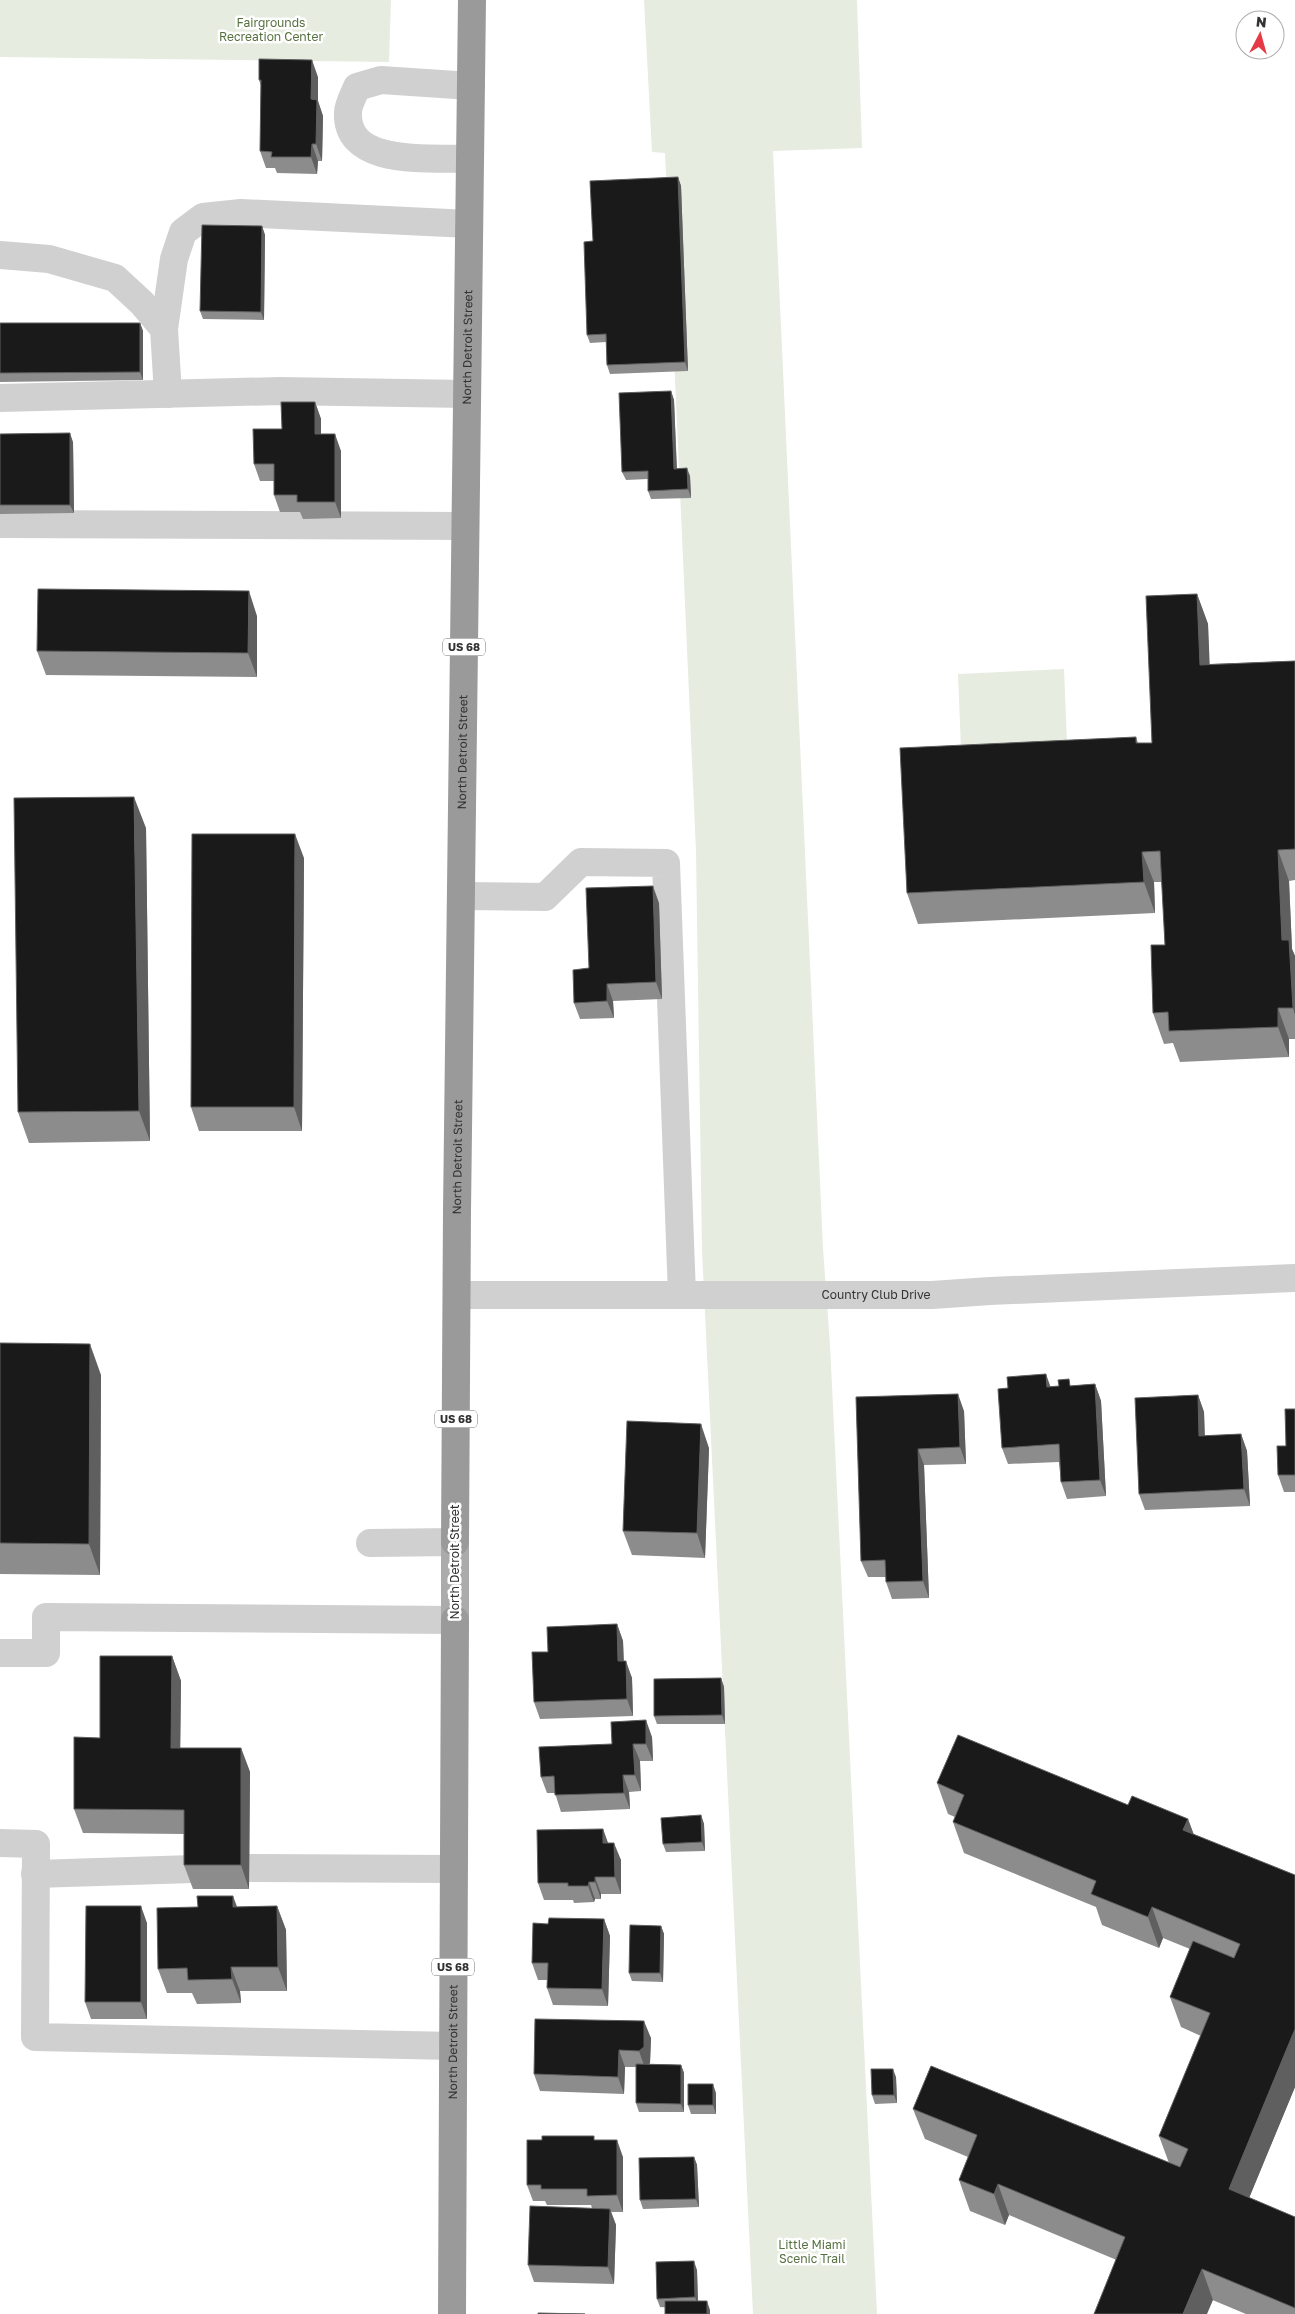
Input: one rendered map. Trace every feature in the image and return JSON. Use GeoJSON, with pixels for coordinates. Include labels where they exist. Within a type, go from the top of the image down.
{"type":"FeatureCollection","features":[{"type":"Feature","properties":{"kind":"highway","name":"North Detroit Street"},"geometry":{"type":"LineString","coordinates":[[455,1542],[456,1295],[472,0]]}},
{"type":"Feature","properties":{"kind":"highway","name":"North Detroit Street"},"geometry":{"type":"LineString","coordinates":[[452,2314],[455,1620]]}},
{"type":"Feature","properties":{"kind":"main road","name":"North Detroit Street"},"geometry":{"type":"LineString","coordinates":[[455,1542],[455,1620]]}},
{"type":"Feature","properties":{"kind":"street"},"geometry":{"type":"LineString","coordinates":[[470,158],[384,155],[365,148],[352,134],[348,112],[357,87],[381,80],[471,86]]}},
{"type":"Feature","properties":{"kind":"street"},"geometry":{"type":"LineString","coordinates":[[168,394],[164,328],[174,260],[183,232],[203,217],[241,213],[469,224]]}},
{"type":"Feature","properties":{"kind":"street"},"geometry":{"type":"LineString","coordinates":[[0,255],[49,259],[115,278],[142,303],[164,328]]}},
{"type":"Feature","properties":{"kind":"street"},"geometry":{"type":"LineString","coordinates":[[0,398],[280,391],[467,394]]}},
{"type":"Feature","properties":{"kind":"street"},"geometry":{"type":"LineString","coordinates":[[0,524],[465,526]]}},
{"type":"Feature","properties":{"kind":"street"},"geometry":{"type":"LineString","coordinates":[[461,896],[546,897],[581,862],[666,863],[682,1295]]}},
{"type":"Feature","properties":{"kind":"street","name":"Country Club Drive"},"geometry":{"type":"LineString","coordinates":[[456,1295],[932,1295],[1000,1290],[1295,1278]]}},
{"type":"Feature","properties":{"kind":"street"},"geometry":{"type":"LineString","coordinates":[[370,1543],[455,1542]]}},
{"type":"Feature","properties":{"kind":"street"},"geometry":{"type":"LineString","coordinates":[[0,1652],[46,1653],[46,1617],[455,1620]]}},
{"type":"Feature","properties":{"kind":"street"},"geometry":{"type":"LineString","coordinates":[[0,1843],[36,1844],[35,2037],[453,2046]]}},
{"type":"Feature","properties":{"kind":"street"},"geometry":{"type":"LineString","coordinates":[[249,1868],[454,1869]]}},
{"type":"Feature","properties":{"kind":"street"},"geometry":{"type":"LineString","coordinates":[[35,1874],[193,1869]]}},
{"type":"Feature","properties":{"kind":"green space","name":"Fairgrounds Recreation Center"},"geometry":{"type":"Polygon","coordinates":[[[0,0],[391,0],[389,62],[0,57],[0,0]]]}},
{"type":"Feature","properties":{"kind":"green space","name":"Little Miami Scenic Trail"},"geometry":{"type":"Polygon","coordinates":[[[644,0],[857,0],[862,148],[773,151],[823,1248],[830,1345],[877,2314],[753,2314],[702,1250],[696,851],[665,153],[652,152],[644,0]]]}},
{"type":"Feature","properties":{"kind":"green space"},"geometry":{"type":"Polygon","coordinates":[[[1064,669],[1067,743],[961,748],[958,674],[1064,669]]]}},
{"type":"Feature","properties":{"kind":"building"},"geometry":{"type":"Polygon","coordinates":[[[259,59],[312,60],[311,99],[317,100],[316,144],[312,144],[311,157],[271,157],[272,152],[260,151],[261,80],[259,80],[259,59]]]}},
{"type":"Feature","properties":{"kind":"building"},"geometry":{"type":"Polygon","coordinates":[[[678,177],[685,362],[607,365],[606,334],[587,335],[584,242],[593,241],[590,181],[678,177]]]}},
{"type":"Feature","properties":{"kind":"building"},"geometry":{"type":"Polygon","coordinates":[[[202,225],[262,226],[261,312],[200,311],[202,225]]]}},
{"type":"Feature","properties":{"kind":"building"},"geometry":{"type":"Polygon","coordinates":[[[0,323],[140,323],[140,372],[0,373],[0,323]]]}},
{"type":"Feature","properties":{"kind":"building"},"geometry":{"type":"Polygon","coordinates":[[[671,391],[674,469],[687,468],[688,489],[648,491],[648,471],[622,472],[619,393],[671,391]]]}},
{"type":"Feature","properties":{"kind":"building"},"geometry":{"type":"Polygon","coordinates":[[[281,402],[315,402],[315,434],[335,434],[335,502],[297,502],[297,495],[274,495],[274,464],[254,464],[253,429],[282,429],[281,402]]]}},
{"type":"Feature","properties":{"kind":"building"},"geometry":{"type":"Polygon","coordinates":[[[70,433],[70,505],[0,505],[0,434],[70,433]]]}},
{"type":"Feature","properties":{"kind":"building"},"geometry":{"type":"Polygon","coordinates":[[[38,589],[249,591],[248,653],[37,651],[38,589]]]}},
{"type":"Feature","properties":{"kind":"building"},"geometry":{"type":"Polygon","coordinates":[[[1197,594],[1200,665],[1295,661],[1295,849],[1278,850],[1282,940],[1289,940],[1293,1008],[1278,1008],[1278,1027],[1169,1031],[1168,1012],[1153,1013],[1151,945],[1165,945],[1160,851],[1142,852],[1144,882],[907,893],[900,748],[1136,737],[1136,743],[1152,743],[1146,596],[1197,594]]]}},
{"type":"Feature","properties":{"kind":"building"},"geometry":{"type":"Polygon","coordinates":[[[134,797],[139,1111],[18,1112],[14,798],[134,797]]]}},
{"type":"Feature","properties":{"kind":"building"},"geometry":{"type":"Polygon","coordinates":[[[192,834],[295,834],[294,1107],[191,1107],[192,834]]]}},
{"type":"Feature","properties":{"kind":"building"},"geometry":{"type":"Polygon","coordinates":[[[653,886],[656,982],[607,984],[607,1001],[574,1003],[573,970],[589,968],[586,888],[653,886]]]}},
{"type":"Feature","properties":{"kind":"building"},"geometry":{"type":"Polygon","coordinates":[[[0,1343],[90,1344],[89,1544],[0,1543],[0,1343]]]}},
{"type":"Feature","properties":{"kind":"building"},"geometry":{"type":"Polygon","coordinates":[[[1046,1374],[1047,1387],[1059,1386],[1058,1380],[1069,1379],[1070,1386],[1095,1384],[1100,1480],[1061,1482],[1059,1444],[1002,1448],[998,1389],[1008,1388],[1007,1377],[1046,1374]]]}},
{"type":"Feature","properties":{"kind":"building"},"geometry":{"type":"Polygon","coordinates":[[[958,1394],[960,1447],[918,1449],[923,1581],[886,1582],[885,1560],[861,1561],[856,1397],[958,1394]]]}},
{"type":"Feature","properties":{"kind":"building"},"geometry":{"type":"Polygon","coordinates":[[[1198,1395],[1199,1436],[1241,1434],[1244,1489],[1139,1494],[1135,1398],[1198,1395]]]}},
{"type":"Feature","properties":{"kind":"building"},"geometry":{"type":"Polygon","coordinates":[[[1285,1409],[1295,1409],[1295,1475],[1278,1475],[1277,1446],[1286,1446],[1285,1409]]]}},
{"type":"Feature","properties":{"kind":"building"},"geometry":{"type":"Polygon","coordinates":[[[627,1421],[701,1424],[697,1533],[623,1531],[627,1421]]]}},
{"type":"Feature","properties":{"kind":"building"},"geometry":{"type":"Polygon","coordinates":[[[617,1624],[618,1661],[626,1661],[627,1699],[534,1702],[532,1652],[548,1652],[547,1627],[617,1624]]]}},
{"type":"Feature","properties":{"kind":"building"},"geometry":{"type":"Polygon","coordinates":[[[100,1656],[172,1656],[171,1748],[241,1748],[241,1865],[184,1865],[184,1810],[74,1809],[74,1737],[100,1738],[100,1656]]]}},
{"type":"Feature","properties":{"kind":"building"},"geometry":{"type":"Polygon","coordinates":[[[721,1678],[722,1715],[654,1716],[654,1679],[721,1678]]]}},
{"type":"Feature","properties":{"kind":"building"},"geometry":{"type":"Polygon","coordinates":[[[646,1720],[646,1744],[633,1744],[635,1775],[623,1775],[624,1793],[555,1795],[554,1776],[541,1777],[539,1747],[612,1744],[611,1722],[646,1720]]]}},
{"type":"Feature","properties":{"kind":"building"},"geometry":{"type":"Polygon","coordinates":[[[958,1735],[1128,1805],[1132,1796],[1188,1819],[1183,1830],[1295,1875],[1295,2029],[1229,2189],[1295,2217],[1295,2308],[1202,2269],[1183,2314],[1094,2314],[1125,2237],[998,2184],[994,2194],[959,2180],[977,2135],[913,2109],[931,2066],[1180,2167],[1188,2149],[1159,2136],[1210,2013],[1170,1997],[1193,1941],[1234,1958],[1240,1944],[1152,1907],[1148,1917],[1091,1894],[1096,1881],[953,1822],[964,1795],[937,1783],[958,1735]]]}},
{"type":"Feature","properties":{"kind":"building"},"geometry":{"type":"Polygon","coordinates":[[[701,1815],[702,1842],[663,1844],[661,1818],[701,1815]]]}},
{"type":"Feature","properties":{"kind":"building"},"geometry":{"type":"Polygon","coordinates":[[[603,1829],[603,1843],[614,1843],[615,1877],[595,1877],[595,1882],[589,1882],[588,1886],[568,1886],[568,1883],[538,1883],[537,1830],[603,1829]]]}},
{"type":"Feature","properties":{"kind":"building"},"geometry":{"type":"Polygon","coordinates":[[[197,1896],[233,1896],[233,1907],[277,1906],[278,1967],[231,1967],[232,1979],[188,1980],[187,1968],[158,1969],[157,1908],[198,1907],[197,1896]]]}},
{"type":"Feature","properties":{"kind":"building"},"geometry":{"type":"Polygon","coordinates":[[[86,1906],[141,1906],[141,2002],[85,2002],[86,1906]]]}},
{"type":"Feature","properties":{"kind":"building"},"geometry":{"type":"Polygon","coordinates":[[[549,1918],[604,1919],[602,1989],[547,1988],[548,1963],[532,1963],[533,1923],[548,1924],[549,1918]]]}},
{"type":"Feature","properties":{"kind":"building"},"geometry":{"type":"Polygon","coordinates":[[[630,1925],[661,1926],[660,1973],[629,1973],[630,1925]]]}},
{"type":"Feature","properties":{"kind":"building"},"geometry":{"type":"Polygon","coordinates":[[[535,2019],[644,2021],[644,2047],[639,2051],[619,2050],[618,2077],[534,2074],[535,2019]]]}},
{"type":"Feature","properties":{"kind":"building"},"geometry":{"type":"Polygon","coordinates":[[[636,2064],[681,2065],[681,2104],[636,2103],[636,2064]]]}},
{"type":"Feature","properties":{"kind":"building"},"geometry":{"type":"Polygon","coordinates":[[[871,2069],[893,2069],[894,2095],[872,2095],[871,2069]]]}},
{"type":"Feature","properties":{"kind":"building"},"geometry":{"type":"Polygon","coordinates":[[[688,2084],[713,2084],[713,2105],[688,2105],[688,2084]]]}},
{"type":"Feature","properties":{"kind":"building"},"geometry":{"type":"Polygon","coordinates":[[[542,2136],[594,2136],[594,2140],[617,2140],[617,2195],[587,2196],[587,2189],[541,2189],[541,2185],[527,2185],[527,2140],[542,2140],[542,2136]]]}},
{"type":"Feature","properties":{"kind":"building"},"geometry":{"type":"Polygon","coordinates":[[[694,2157],[696,2199],[640,2200],[639,2158],[694,2157]]]}},
{"type":"Feature","properties":{"kind":"building"},"geometry":{"type":"Polygon","coordinates":[[[530,2206],[610,2209],[608,2267],[528,2265],[530,2206]]]}},
{"type":"Feature","properties":{"kind":"building"},"geometry":{"type":"Polygon","coordinates":[[[694,2261],[695,2297],[657,2299],[656,2262],[694,2261]]]}},
{"type":"Feature","properties":{"kind":"building"},"geometry":{"type":"Polygon","coordinates":[[[665,2301],[707,2301],[707,2314],[665,2314],[665,2301]]]}},
{"type":"Feature","properties":{"kind":"building"},"geometry":{"type":"Polygon","coordinates":[[[538,2313],[585,2314],[538,2314],[538,2313]]]}}]}
